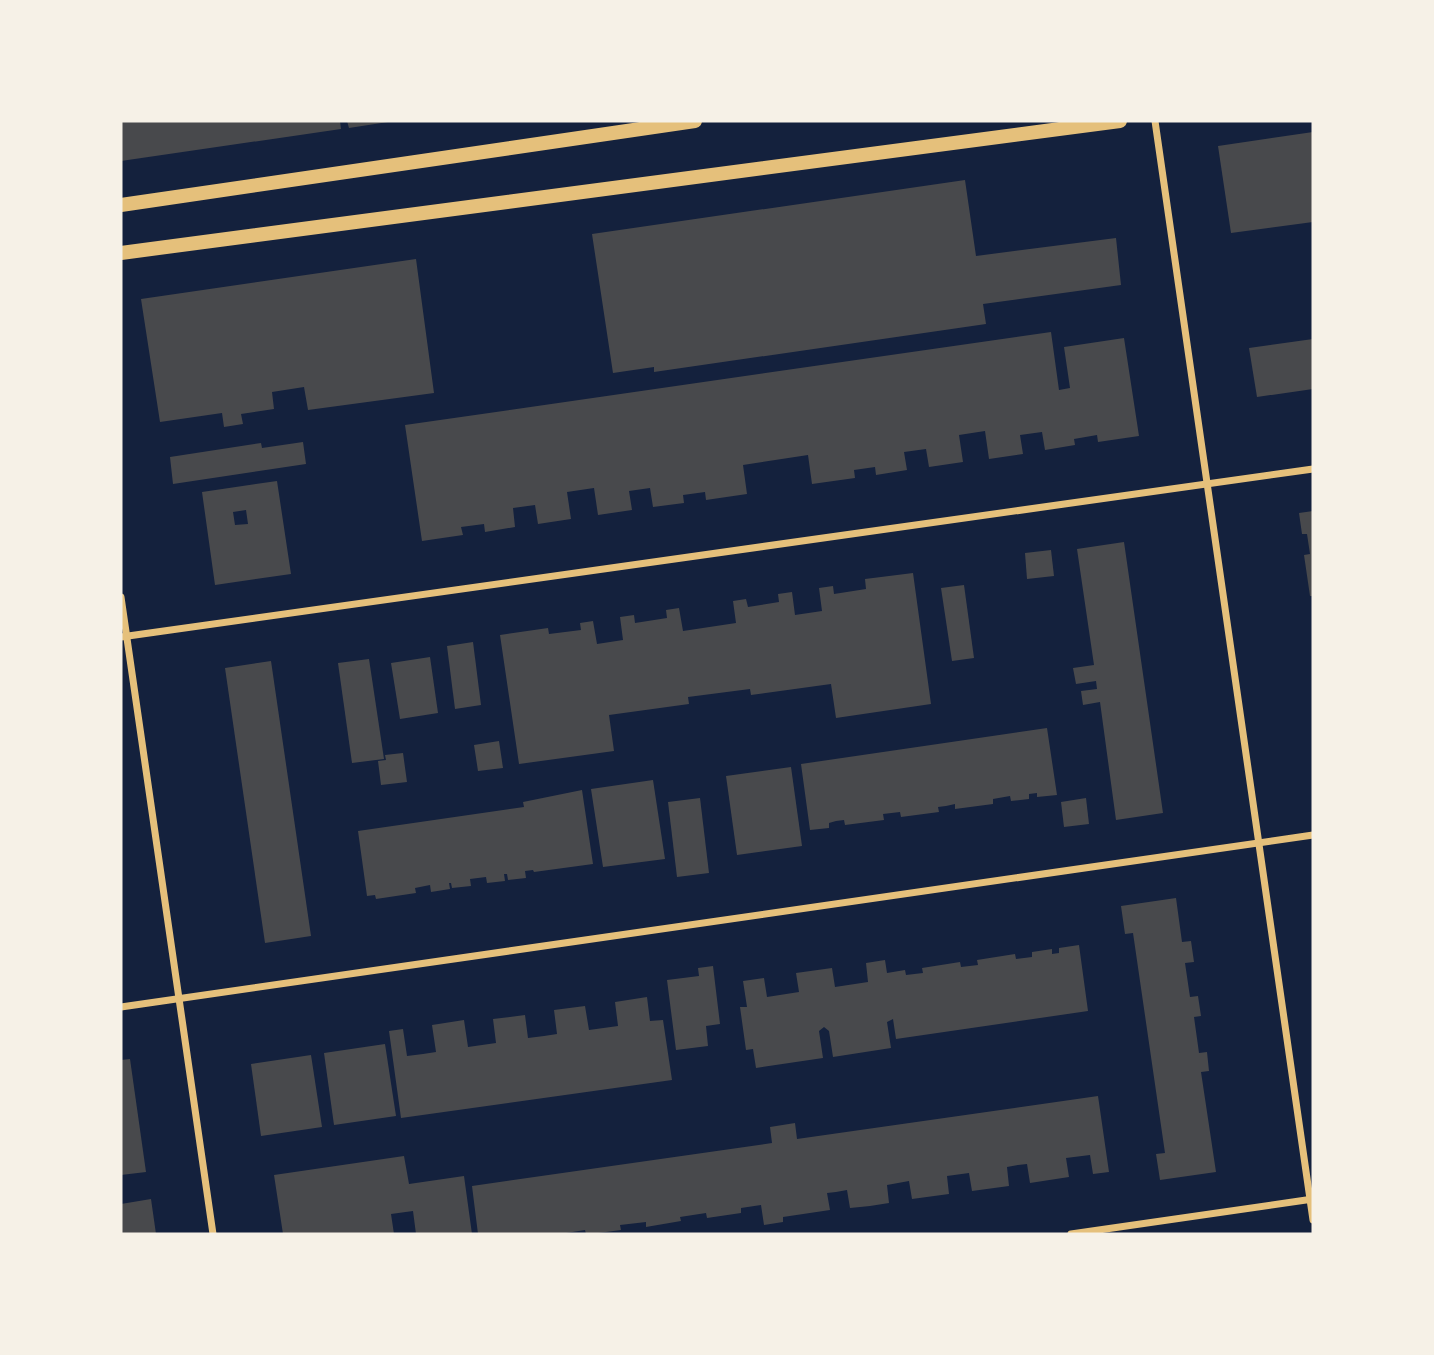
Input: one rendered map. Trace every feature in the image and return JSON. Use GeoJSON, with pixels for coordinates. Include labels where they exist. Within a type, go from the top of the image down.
{"type":"FeatureCollection","features":[{"type":"Feature","properties":{"kind":"main road"},"geometry":{"type":"LineString","coordinates":[[121,205],[695,121]]}},
{"type":"Feature","properties":{"kind":"main road"},"geometry":{"type":"LineString","coordinates":[[121,253],[1120,121]]}},
{"type":"Feature","properties":{"kind":"street"},"geometry":{"type":"LineString","coordinates":[[1155,121],[1313,1220]]}},
{"type":"Feature","properties":{"kind":"street"},"geometry":{"type":"LineString","coordinates":[[124,637],[1313,470]]}},
{"type":"Feature","properties":{"kind":"street"},"geometry":{"type":"LineString","coordinates":[[121,597],[124,637],[213,1234]]}},
{"type":"Feature","properties":{"kind":"street"},"geometry":{"type":"LineString","coordinates":[[121,1007],[1313,835]]}},
{"type":"Feature","properties":{"kind":"street"},"geometry":{"type":"LineString","coordinates":[[1070,1234],[1312,1199]]}},
{"type":"Feature","properties":{"kind":"building"},"geometry":{"type":"Polygon","coordinates":[[[121,121],[340,121],[341,129],[121,161],[121,121]]]}},
{"type":"Feature","properties":{"kind":"building"},"geometry":{"type":"Polygon","coordinates":[[[347,121],[387,121],[388,122],[349,128],[347,121]]]}},
{"type":"Feature","properties":{"kind":"building"},"geometry":{"type":"Polygon","coordinates":[[[1313,132],[1313,222],[1231,233],[1218,146],[1313,132]]]}},
{"type":"Feature","properties":{"kind":"building"},"geometry":{"type":"Polygon","coordinates":[[[965,180],[976,256],[1116,238],[1121,285],[983,304],[986,324],[654,372],[654,367],[613,373],[592,234],[965,180]]]}},
{"type":"Feature","properties":{"kind":"building"},"geometry":{"type":"Polygon","coordinates":[[[416,259],[434,393],[308,410],[304,387],[272,392],[274,409],[241,414],[243,424],[224,427],[222,413],[160,422],[141,299],[416,259]]]}},
{"type":"Feature","properties":{"kind":"building"},"geometry":{"type":"Polygon","coordinates":[[[1051,332],[1059,390],[1070,388],[1064,347],[1124,338],[1139,436],[1098,442],[1097,435],[1074,439],[1075,445],[1045,450],[1042,432],[1020,435],[1023,454],[989,459],[985,431],[959,435],[963,462],[929,467],[926,449],[904,452],[907,470],[876,475],[875,467],[854,470],[855,478],[812,484],[808,455],[743,465],[747,494],[706,500],[705,492],[683,495],[684,503],[653,507],[650,488],[629,491],[632,510],[598,515],[594,488],[567,492],[571,519],[538,524],[535,505],[513,508],[515,527],[485,532],[484,524],[461,527],[463,535],[422,541],[405,425],[1051,332]]]}},
{"type":"Feature","properties":{"kind":"building"},"geometry":{"type":"Polygon","coordinates":[[[1313,339],[1313,389],[1257,397],[1249,348],[1313,339]]]}},
{"type":"Feature","properties":{"kind":"building"},"geometry":{"type":"Polygon","coordinates":[[[303,442],[306,464],[173,484],[170,457],[261,443],[262,448],[303,442]]]}},
{"type":"Feature","properties":{"kind":"building"},"geometry":{"type":"Polygon","coordinates":[[[277,481],[291,574],[215,585],[202,492],[277,481]],[[246,510],[233,512],[235,525],[248,524],[246,510]]]}},
{"type":"Feature","properties":{"kind":"building"},"geometry":{"type":"Polygon","coordinates":[[[1313,511],[1313,596],[1310,596],[1304,555],[1310,554],[1307,534],[1302,534],[1299,513],[1313,511]]]}},
{"type":"Feature","properties":{"kind":"building"},"geometry":{"type":"Polygon","coordinates":[[[1124,542],[1163,813],[1116,820],[1100,702],[1083,705],[1081,691],[1097,689],[1096,681],[1076,684],[1073,668],[1094,665],[1077,549],[1124,542]]]}},
{"type":"Feature","properties":{"kind":"building"},"geometry":{"type":"Polygon","coordinates":[[[1051,550],[1054,576],[1027,579],[1025,553],[1051,550]]]}},
{"type":"Feature","properties":{"kind":"building"},"geometry":{"type":"Polygon","coordinates":[[[913,573],[931,704],[836,718],[831,684],[751,695],[750,689],[688,697],[689,704],[609,715],[614,751],[519,764],[500,635],[548,628],[549,634],[581,630],[580,623],[593,621],[597,644],[623,640],[620,617],[634,615],[635,623],[667,618],[666,610],[679,608],[683,631],[736,623],[733,601],[746,599],[748,607],[779,602],[778,594],[792,592],[795,615],[822,611],[819,588],[833,586],[834,594],[866,589],[865,579],[913,573]]]}},
{"type":"Feature","properties":{"kind":"building"},"geometry":{"type":"Polygon","coordinates":[[[964,585],[974,658],[952,661],[941,588],[964,585]]]}},
{"type":"Feature","properties":{"kind":"building"},"geometry":{"type":"Polygon","coordinates":[[[473,642],[481,705],[455,709],[447,646],[473,642]]]}},
{"type":"Feature","properties":{"kind":"building"},"geometry":{"type":"Polygon","coordinates":[[[430,657],[438,713],[400,719],[391,663],[430,657]]]}},
{"type":"Feature","properties":{"kind":"building"},"geometry":{"type":"Polygon","coordinates":[[[369,659],[384,759],[352,763],[338,663],[369,659]]]}},
{"type":"Feature","properties":{"kind":"building"},"geometry":{"type":"Polygon","coordinates":[[[271,661],[311,936],[265,943],[225,668],[271,661]]]}},
{"type":"Feature","properties":{"kind":"building"},"geometry":{"type":"Polygon","coordinates":[[[1047,728],[1057,795],[1037,797],[1037,793],[1029,794],[1029,799],[1011,801],[1010,796],[993,799],[993,804],[955,809],[955,804],[938,807],[939,812],[901,817],[900,812],[883,814],[884,820],[845,825],[844,820],[836,821],[829,823],[829,828],[810,830],[801,764],[1047,728]]]}},
{"type":"Feature","properties":{"kind":"building"},"geometry":{"type":"Polygon","coordinates":[[[499,741],[503,768],[478,771],[474,745],[499,741]]]}},
{"type":"Feature","properties":{"kind":"building"},"geometry":{"type":"Polygon","coordinates":[[[403,753],[407,782],[381,785],[378,761],[386,760],[385,755],[403,753]]]}},
{"type":"Feature","properties":{"kind":"building"},"geometry":{"type":"Polygon","coordinates":[[[791,767],[802,846],[737,855],[726,776],[791,767]]]}},
{"type":"Feature","properties":{"kind":"building"},"geometry":{"type":"Polygon","coordinates":[[[653,780],[665,859],[603,867],[591,789],[653,780]]]}},
{"type":"Feature","properties":{"kind":"building"},"geometry":{"type":"Polygon","coordinates":[[[582,790],[593,864],[525,871],[526,878],[508,880],[507,874],[504,874],[505,881],[487,883],[486,877],[470,879],[471,886],[452,888],[449,883],[450,889],[431,892],[430,885],[415,888],[416,893],[376,899],[375,895],[367,896],[358,831],[524,807],[523,802],[582,790]]]}},
{"type":"Feature","properties":{"kind":"building"},"geometry":{"type":"Polygon","coordinates":[[[700,798],[709,873],[677,877],[668,802],[700,798]]]}},
{"type":"Feature","properties":{"kind":"building"},"geometry":{"type":"Polygon","coordinates":[[[1086,798],[1089,824],[1064,827],[1061,802],[1086,798]]]}},
{"type":"Feature","properties":{"kind":"building"},"geometry":{"type":"Polygon","coordinates":[[[1176,898],[1182,942],[1191,941],[1194,962],[1185,963],[1190,997],[1198,996],[1201,1016],[1194,1017],[1199,1053],[1207,1052],[1209,1071],[1201,1072],[1216,1172],[1160,1180],[1156,1154],[1165,1153],[1133,933],[1125,934],[1121,906],[1176,898]]]}},
{"type":"Feature","properties":{"kind":"building"},"geometry":{"type":"Polygon","coordinates":[[[1079,945],[1088,1011],[896,1039],[893,1019],[887,1022],[891,1048],[833,1057],[829,1031],[824,1027],[819,1031],[823,1058],[756,1068],[753,1049],[746,1050],[740,1007],[747,1007],[743,981],[764,978],[767,997],[799,992],[796,973],[832,968],[835,987],[868,982],[866,963],[885,960],[887,973],[905,970],[906,975],[923,973],[922,968],[960,962],[961,967],[978,965],[977,960],[1015,954],[1016,959],[1032,957],[1032,952],[1052,949],[1052,954],[1059,953],[1059,948],[1079,945]]]}},
{"type":"Feature","properties":{"kind":"building"},"geometry":{"type":"Polygon","coordinates":[[[713,966],[720,1024],[706,1026],[708,1046],[676,1050],[667,980],[699,976],[698,968],[713,966]]]}},
{"type":"Feature","properties":{"kind":"building"},"geometry":{"type":"Polygon","coordinates":[[[647,997],[650,1021],[663,1020],[672,1080],[401,1118],[389,1031],[403,1029],[407,1056],[423,1054],[436,1052],[432,1025],[464,1020],[468,1047],[496,1043],[493,1019],[525,1015],[528,1038],[544,1036],[557,1034],[554,1010],[585,1006],[589,1030],[618,1026],[615,1002],[647,997]]]}},
{"type":"Feature","properties":{"kind":"building"},"geometry":{"type":"Polygon","coordinates":[[[385,1044],[396,1116],[334,1125],[324,1053],[385,1044]]]}},
{"type":"Feature","properties":{"kind":"building"},"geometry":{"type":"Polygon","coordinates":[[[311,1055],[322,1127],[261,1136],[251,1064],[311,1055]]]}},
{"type":"Feature","properties":{"kind":"building"},"geometry":{"type":"Polygon","coordinates":[[[130,1059],[146,1172],[121,1175],[121,1060],[130,1059]]]}},
{"type":"Feature","properties":{"kind":"building"},"geometry":{"type":"Polygon","coordinates":[[[1098,1096],[1109,1172],[1093,1174],[1090,1155],[1066,1158],[1069,1177],[1030,1183],[1027,1164],[1007,1167],[1009,1186],[972,1191],[969,1173],[947,1176],[949,1194],[912,1199],[909,1181],[887,1185],[889,1203],[850,1208],[847,1190],[827,1193],[830,1210],[783,1217],[783,1222],[764,1225],[761,1205],[741,1208],[741,1213],[707,1218],[706,1213],[680,1217],[681,1221],[646,1227],[646,1222],[620,1225],[621,1230],[591,1234],[586,1234],[585,1230],[560,1234],[478,1234],[472,1186],[772,1143],[770,1127],[795,1123],[797,1139],[1098,1096]]]}},
{"type":"Feature","properties":{"kind":"building"},"geometry":{"type":"Polygon","coordinates":[[[404,1156],[409,1184],[464,1176],[472,1234],[416,1234],[413,1211],[391,1214],[394,1234],[283,1234],[274,1175],[404,1156]]]}},
{"type":"Feature","properties":{"kind":"building"},"geometry":{"type":"Polygon","coordinates":[[[151,1199],[156,1234],[121,1234],[121,1204],[151,1199]]]}}]}
